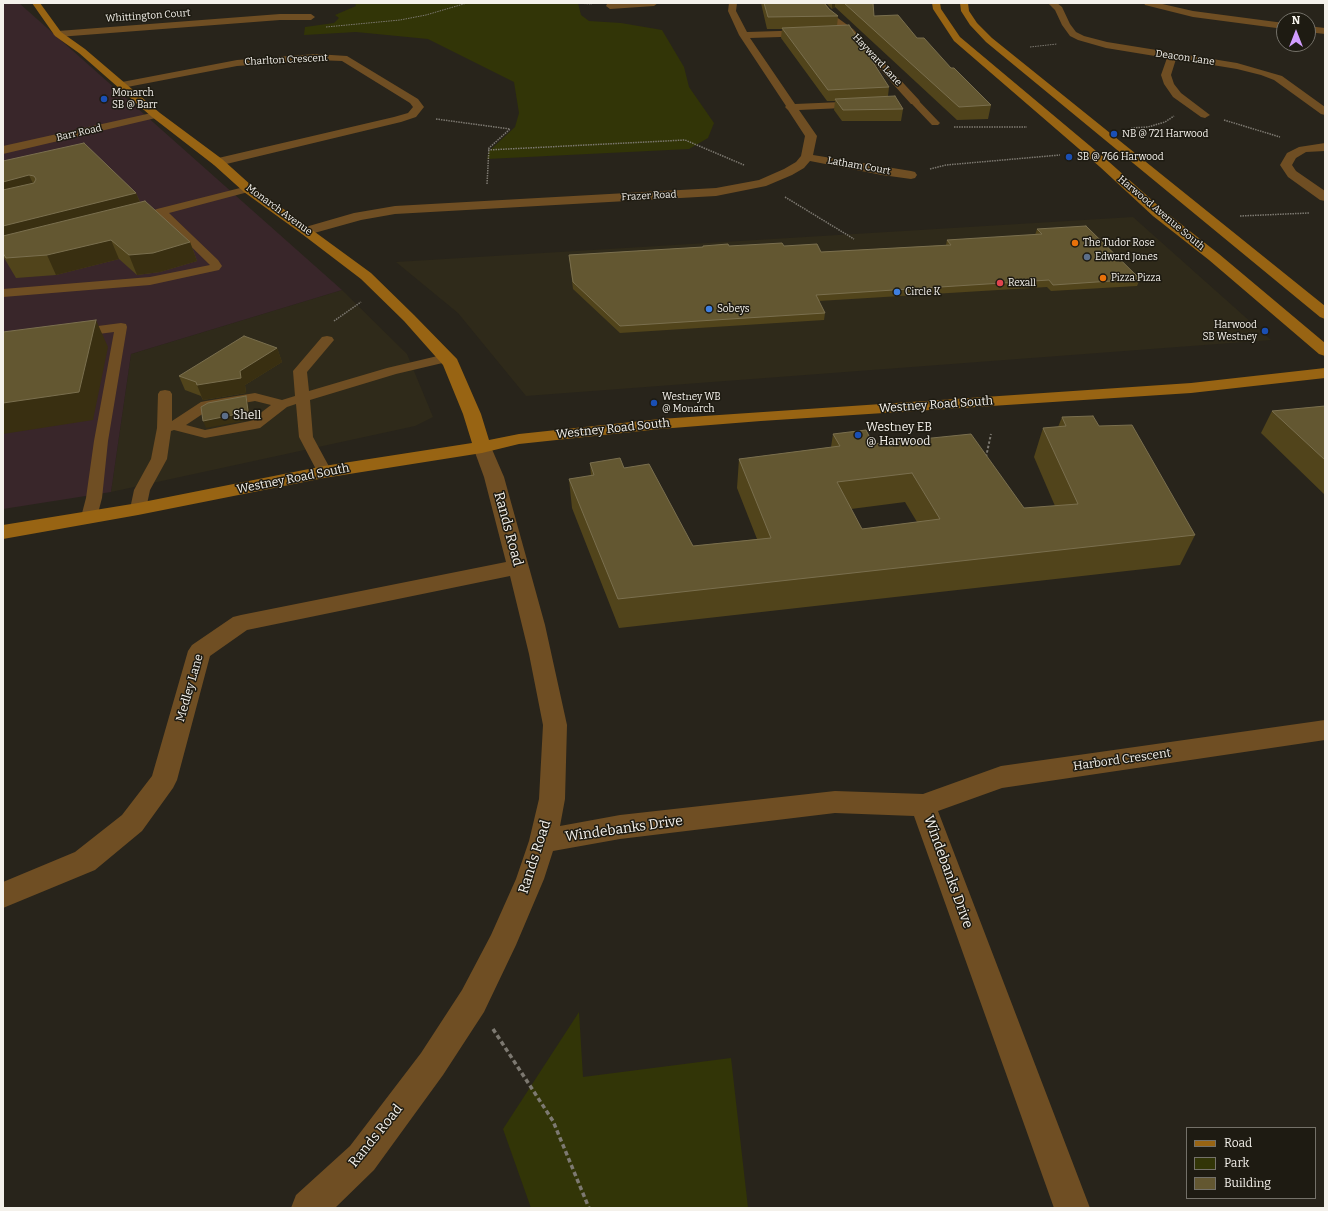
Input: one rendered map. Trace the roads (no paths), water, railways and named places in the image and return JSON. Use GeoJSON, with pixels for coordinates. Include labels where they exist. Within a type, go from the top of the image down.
{"type":"FeatureCollection","features":[{"type":"Feature","properties":{"kind":"main road","name":"Monarch Avenue"},"geometry":{"type":"LineString","coordinates":[[36,3],[58,34],[82,50],[156,115],[218,162],[248,188],[366,276],[409,318],[451,363],[472,414],[482,447]]}},
{"type":"Feature","properties":{"kind":"main road","name":"Harwood Avenue South"},"geometry":{"type":"LineString","coordinates":[[936,3],[937,9],[957,39],[1093,155],[1158,213],[1214,257],[1325,352]]}},
{"type":"Feature","properties":{"kind":"main road"},"geometry":{"type":"LineString","coordinates":[[964,3],[965,11],[974,25],[989,40],[1325,314]]}},
{"type":"Feature","properties":{"kind":"main road","name":"Westney Road South"},"geometry":{"type":"LineString","coordinates":[[3,532],[138,509],[324,472],[482,447],[519,439],[660,424],[1191,388],[1325,373]]}},
{"type":"Feature","properties":{"kind":"street"},"geometry":{"type":"LineString","coordinates":[[610,6],[654,3]]}},
{"type":"Feature","properties":{"kind":"street"},"geometry":{"type":"LineString","coordinates":[[733,3],[732,11],[744,35],[810,136],[807,157]]}},
{"type":"Feature","properties":{"kind":"street"},"geometry":{"type":"LineString","coordinates":[[813,3],[820,3]]}},
{"type":"Feature","properties":{"kind":"street","name":"Hayward Lane"},"geometry":{"type":"LineString","coordinates":[[820,3],[832,18],[850,31],[915,102]]}},
{"type":"Feature","properties":{"kind":"street","name":"Deacon Lane"},"geometry":{"type":"LineString","coordinates":[[1052,3],[1059,9],[1066,25],[1073,34],[1081,38],[1106,45],[1237,66],[1264,73],[1278,78],[1325,112]]}},
{"type":"Feature","properties":{"kind":"street"},"geometry":{"type":"LineString","coordinates":[[1148,3],[1194,14],[1276,25]]}},
{"type":"Feature","properties":{"kind":"street","name":"Whittington Court"},"geometry":{"type":"LineString","coordinates":[[58,34],[273,17],[311,17]]}},
{"type":"Feature","properties":{"kind":"street"},"geometry":{"type":"LineString","coordinates":[[835,32],[850,31]]}},
{"type":"Feature","properties":{"kind":"street"},"geometry":{"type":"LineString","coordinates":[[744,35],[819,32]]}},
{"type":"Feature","properties":{"kind":"street"},"geometry":{"type":"LineString","coordinates":[[1173,56],[1166,75],[1169,84],[1177,95],[1205,115]]}},
{"type":"Feature","properties":{"kind":"street","name":"Charlton Crescent"},"geometry":{"type":"LineString","coordinates":[[122,85],[237,63],[316,57],[344,58],[414,101],[419,107],[412,115],[218,162]]}},
{"type":"Feature","properties":{"kind":"street"},"geometry":{"type":"LineString","coordinates":[[898,102],[915,102]]}},
{"type":"Feature","properties":{"kind":"street"},"geometry":{"type":"LineString","coordinates":[[790,107],[875,104]]}},
{"type":"Feature","properties":{"kind":"street","name":"Barr Road"},"geometry":{"type":"LineString","coordinates":[[3,150],[156,115]]}},
{"type":"Feature","properties":{"kind":"street"},"geometry":{"type":"LineString","coordinates":[[1325,147],[1303,150],[1291,156],[1286,165],[1292,174],[1325,198]]}},
{"type":"Feature","properties":{"kind":"street","name":"Latham Court"},"geometry":{"type":"LineString","coordinates":[[807,157],[911,175]]}},
{"type":"Feature","properties":{"kind":"street","name":"Frazer Road"},"geometry":{"type":"LineString","coordinates":[[307,231],[359,216],[395,210],[716,192],[762,183],[800,165],[807,157]]}},
{"type":"Feature","properties":{"kind":"street","name":"Rands Road"},"geometry":{"type":"LineString","coordinates":[[309,1208],[362,1158],[432,1064],[473,1001],[501,945],[530,879],[543,841],[552,799],[555,726],[541,654],[494,477],[482,447]]}},
{"type":"Feature","properties":{"kind":"street","name":"Medley Lane"},"geometry":{"type":"LineString","coordinates":[[3,895],[85,861],[132,823],[164,780],[200,651],[241,623],[518,567]]}},
{"type":"Feature","properties":{"kind":"street","name":"Harbord Crescent"},"geometry":{"type":"LineString","coordinates":[[923,805],[1001,777],[1325,730]]}},
{"type":"Feature","properties":{"kind":"street","name":"Windebanks Drive"},"geometry":{"type":"LineString","coordinates":[[543,841],[620,827],[835,802],[923,805],[1072,1208]]}},
{"type":"Feature","properties":{"kind":"lane"},"geometry":{"type":"LineString","coordinates":[[915,102],[935,123]]}},
{"type":"Feature","properties":{"kind":"lane"},"geometry":{"type":"LineString","coordinates":[[139,217],[248,188]]}},
{"type":"Feature","properties":{"kind":"lane"},"geometry":{"type":"LineString","coordinates":[[3,293],[150,281],[215,268],[216,266],[214,262],[161,211]]}},
{"type":"Feature","properties":{"kind":"lane"},"geometry":{"type":"LineString","coordinates":[[58,335],[121,327],[101,441],[94,498],[90,517]]}},
{"type":"Feature","properties":{"kind":"lane"},"geometry":{"type":"LineString","coordinates":[[324,472],[306,437],[300,371],[327,340]]}},
{"type":"Feature","properties":{"kind":"lane"},"geometry":{"type":"LineString","coordinates":[[250,410],[282,404],[392,371],[446,358]]}},
{"type":"Feature","properties":{"kind":"lane"},"geometry":{"type":"LineString","coordinates":[[138,509],[142,490],[159,459],[169,427],[165,394]]}},
{"type":"Feature","properties":{"kind":"lane"},"geometry":{"type":"LineString","coordinates":[[169,427],[206,405],[256,397],[282,404]]}},
{"type":"Feature","properties":{"kind":"lane"},"geometry":{"type":"LineString","coordinates":[[169,427],[205,434],[255,425],[282,404]]}},
{"type":"Feature","properties":{"kind":"lane"},"geometry":{"type":"LineString","coordinates":[[169,427],[205,419]]}},
{"type":"Feature","properties":{"kind":"place","name":"Monarch SB @ Barr"},"geometry":{"type":"Point","coordinates":[104,99]}},
{"type":"Feature","properties":{"kind":"place","name":"NB @ 721 Harwood"},"geometry":{"type":"Point","coordinates":[1114,134]}},
{"type":"Feature","properties":{"kind":"place","name":"SB @ 766 Harwood"},"geometry":{"type":"Point","coordinates":[1069,157]}},
{"type":"Feature","properties":{"kind":"place","name":"The Tudor Rose"},"geometry":{"type":"Point","coordinates":[1075,243]}},
{"type":"Feature","properties":{"kind":"place","name":"Edward Jones"},"geometry":{"type":"Point","coordinates":[1087,257]}},
{"type":"Feature","properties":{"kind":"place","name":"Pizza Pizza"},"geometry":{"type":"Point","coordinates":[1103,278]}},
{"type":"Feature","properties":{"kind":"place","name":"Rexall"},"geometry":{"type":"Point","coordinates":[1000,283]}},
{"type":"Feature","properties":{"kind":"place","name":"Circle K"},"geometry":{"type":"Point","coordinates":[897,292]}},
{"type":"Feature","properties":{"kind":"place","name":"Sobeys"},"geometry":{"type":"Point","coordinates":[709,309]}},
{"type":"Feature","properties":{"kind":"place","name":"Harwood SB Westney"},"geometry":{"type":"Point","coordinates":[1265,331]}},
{"type":"Feature","properties":{"kind":"place","name":"Westney WB @ Monarch"},"geometry":{"type":"Point","coordinates":[654,403]}},
{"type":"Feature","properties":{"kind":"place","name":"Shell"},"geometry":{"type":"Point","coordinates":[225,416]}},
{"type":"Feature","properties":{"kind":"place","name":"Westney EB @ Harwood"},"geometry":{"type":"Point","coordinates":[858,435]}}]}
